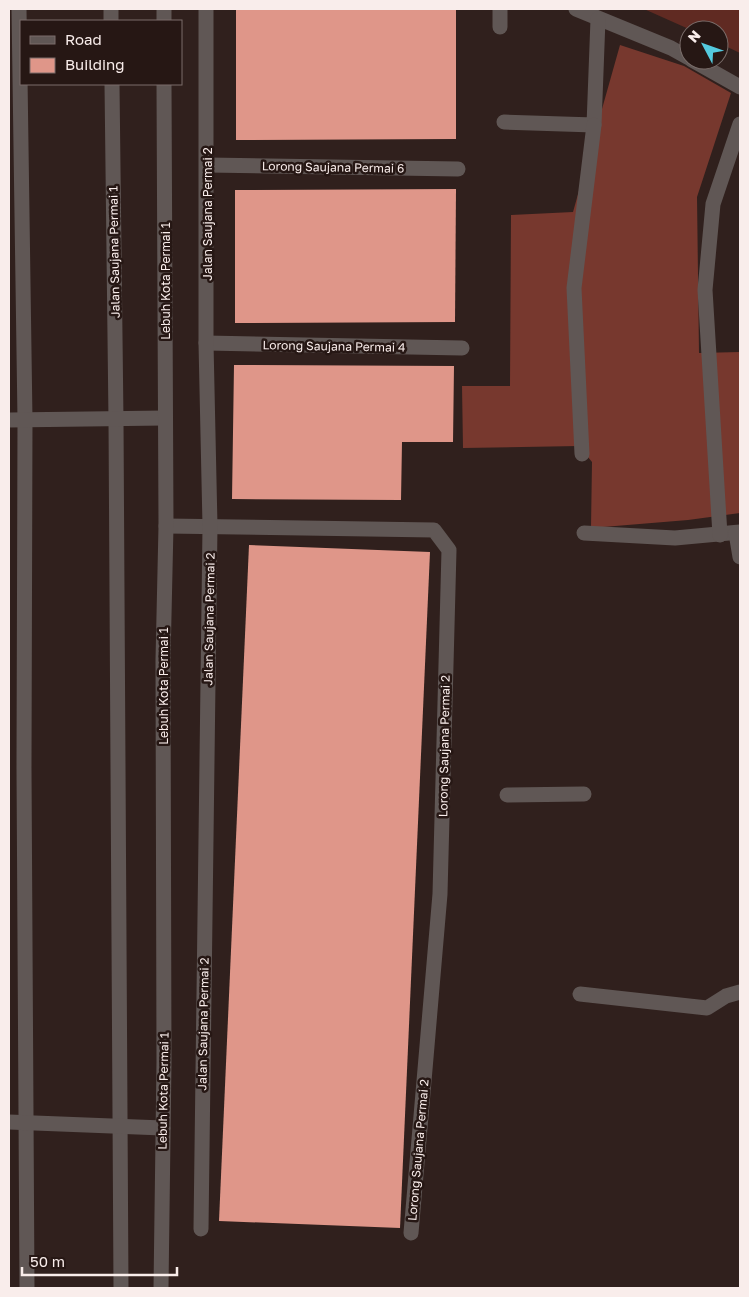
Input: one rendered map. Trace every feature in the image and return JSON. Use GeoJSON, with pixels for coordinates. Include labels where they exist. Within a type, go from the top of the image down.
{"type":"FeatureCollection","features":[{"type":"Feature","properties":{"kind":"street"},"geometry":{"type":"LineString","coordinates":[[19,9],[20,78]]}},
{"type":"Feature","properties":{"kind":"street","name":"Jalan Saujana Permai 2"},"geometry":{"type":"LineString","coordinates":[[201,1229],[210,526],[206,343],[206,9]]}},
{"type":"Feature","properties":{"kind":"street"},"geometry":{"type":"LineString","coordinates":[[500,9],[500,27]]}},
{"type":"Feature","properties":{"kind":"street"},"geometry":{"type":"LineString","coordinates":[[576,9],[679,53]]}},
{"type":"Feature","properties":{"kind":"street"},"geometry":{"type":"LineString","coordinates":[[582,454],[574,288],[594,125],[598,19]]}},
{"type":"Feature","properties":{"kind":"street"},"geometry":{"type":"LineString","coordinates":[[710,70],[740,87]]}},
{"type":"Feature","properties":{"kind":"street"},"geometry":{"type":"LineString","coordinates":[[20,85],[25,420],[16,769],[27,1123],[27,1288]]}},
{"type":"Feature","properties":{"kind":"street","name":"Jalan Saujana Permai 1"},"geometry":{"type":"LineString","coordinates":[[112,85],[116,420]]}},
{"type":"Feature","properties":{"kind":"street","name":"Lebuh Kota Permai 1"},"geometry":{"type":"LineString","coordinates":[[161,1288],[163,660],[166,526],[164,85]]}},
{"type":"Feature","properties":{"kind":"street"},"geometry":{"type":"LineString","coordinates":[[504,122],[594,125]]}},
{"type":"Feature","properties":{"kind":"street"},"geometry":{"type":"LineString","coordinates":[[720,535],[705,290],[713,204],[740,124]]}},
{"type":"Feature","properties":{"kind":"street","name":"Lorong Saujana Permai 6"},"geometry":{"type":"LineString","coordinates":[[207,166],[458,169]]}},
{"type":"Feature","properties":{"kind":"street","name":"Lorong Saujana Permai 4"},"geometry":{"type":"LineString","coordinates":[[206,343],[462,348]]}},
{"type":"Feature","properties":{"kind":"street"},"geometry":{"type":"LineString","coordinates":[[9,420],[165,418]]}},
{"type":"Feature","properties":{"kind":"street"},"geometry":{"type":"LineString","coordinates":[[116,420],[121,1288]]}},
{"type":"Feature","properties":{"kind":"street","name":"Lorong Saujana Permai 2"},"geometry":{"type":"LineString","coordinates":[[166,526],[434,530],[449,550],[440,894],[411,1233]]}},
{"type":"Feature","properties":{"kind":"street"},"geometry":{"type":"LineString","coordinates":[[584,533],[675,538],[738,532],[740,557]]}},
{"type":"Feature","properties":{"kind":"street"},"geometry":{"type":"LineString","coordinates":[[507,795],[584,794]]}},
{"type":"Feature","properties":{"kind":"street"},"geometry":{"type":"LineString","coordinates":[[580,994],[707,1008],[726,996],[740,992]]}},
{"type":"Feature","properties":{"kind":"street"},"geometry":{"type":"LineString","coordinates":[[9,1122],[162,1128]]}},
{"type":"Feature","properties":{"kind":"shaded area"},"geometry":{"type":"Polygon","coordinates":[[[644,9],[740,9],[740,53],[729,48],[729,20],[679,20],[679,25],[644,9]]]}},
{"type":"Feature","properties":{"kind":"shaded area"},"geometry":{"type":"Polygon","coordinates":[[[620,45],[679,64],[679,70],[691,70],[731,93],[697,197],[699,353],[740,352],[740,513],[688,520],[591,528],[592,462],[579,446],[463,448],[462,386],[510,386],[511,215],[573,212],[620,45]]]}},
{"type":"Feature","properties":{"kind":"building"},"geometry":{"type":"Polygon","coordinates":[[[236,9],[456,9],[456,139],[236,140],[236,9]]]}},
{"type":"Feature","properties":{"kind":"building"},"geometry":{"type":"Polygon","coordinates":[[[456,189],[455,322],[235,323],[235,190],[456,189]]]}},
{"type":"Feature","properties":{"kind":"building"},"geometry":{"type":"Polygon","coordinates":[[[234,365],[454,366],[453,442],[402,442],[401,500],[232,499],[234,365]]]}},
{"type":"Feature","properties":{"kind":"building"},"geometry":{"type":"Polygon","coordinates":[[[249,545],[430,552],[400,1228],[219,1221],[249,545]]]}}]}
